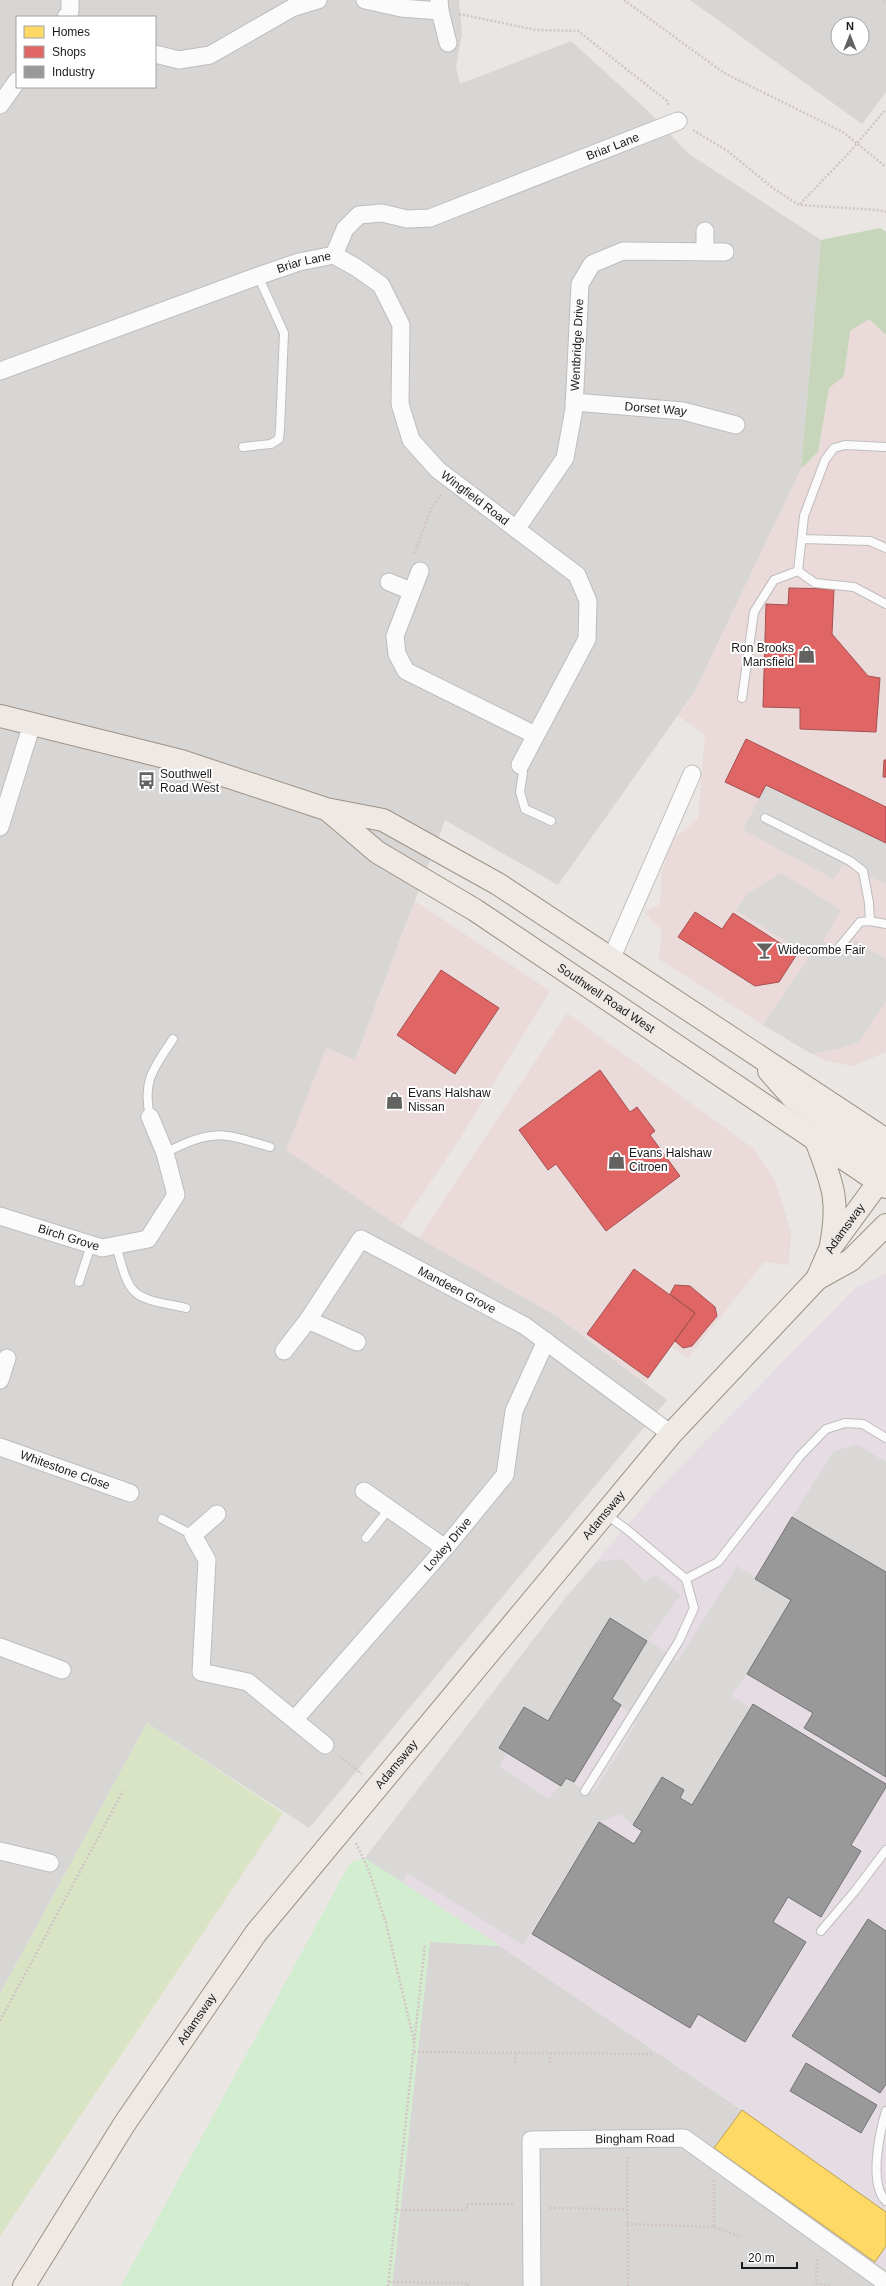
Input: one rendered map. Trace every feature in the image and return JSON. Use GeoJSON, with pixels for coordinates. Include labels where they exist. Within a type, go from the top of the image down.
{"type":"FeatureCollection","features":[{"type":"Feature","properties":{"kind":"main road","name":"Southwell Road West"},"geometry":{"type":"LineString","coordinates":[[0,716],[181,761],[326,809],[383,820],[498,884],[886,1140]]}},
{"type":"Feature","properties":{"kind":"main road","name":"Southwell Road West"},"geometry":{"type":"LineString","coordinates":[[326,809],[377,852],[475,910],[816,1140],[884,1181]]}},
{"type":"Feature","properties":{"kind":"main road"},"geometry":{"type":"LineString","coordinates":[[749,1049],[793,1098],[886,1162]]}},
{"type":"Feature","properties":{"kind":"main road"},"geometry":{"type":"LineString","coordinates":[[816,1140],[835,1196],[836,1219],[831,1247]]}},
{"type":"Feature","properties":{"kind":"main road","name":"Adamsway"},"geometry":{"type":"LineString","coordinates":[[817,1279],[831,1247],[884,1181]]}},
{"type":"Feature","properties":{"kind":"main road","name":"Adamsway"},"geometry":{"type":"LineString","coordinates":[[24,2286],[125,2123],[256,1933],[671,1434],[817,1279],[851,1260],[886,1225]]}},
{"type":"Feature","properties":{"kind":"street"},"geometry":{"type":"LineString","coordinates":[[156,54],[179,60],[210,55],[291,4],[318,0]]}},
{"type":"Feature","properties":{"kind":"street"},"geometry":{"type":"LineString","coordinates":[[366,0],[401,8],[439,6],[448,43]]}},
{"type":"Feature","properties":{"kind":"street"},"geometry":{"type":"LineString","coordinates":[[0,105],[16,82]]}},
{"type":"Feature","properties":{"kind":"street","name":"Briar Lane"},"geometry":{"type":"LineString","coordinates":[[0,371],[258,276],[299,262],[334,255],[345,229],[359,215],[382,213],[407,219],[430,218],[678,121]]}},
{"type":"Feature","properties":{"kind":"street"},"geometry":{"type":"LineString","coordinates":[[705,231],[705,252]]}},
{"type":"Feature","properties":{"kind":"street","name":"Wentbridge Drive"},"geometry":{"type":"LineString","coordinates":[[517,528],[565,458],[574,402],[580,284],[592,264],[623,251],[725,252]]}},
{"type":"Feature","properties":{"kind":"street","name":"Wingfield Road"},"geometry":{"type":"LineString","coordinates":[[334,255],[357,268],[381,285],[401,325],[400,404],[411,440],[438,470],[517,528],[577,575],[588,601],[587,639],[520,765]]}},
{"type":"Feature","properties":{"kind":"street","name":"Dorset Way"},"geometry":{"type":"LineString","coordinates":[[574,402],[683,411],[736,425]]}},
{"type":"Feature","properties":{"kind":"street"},"geometry":{"type":"LineString","coordinates":[[420,570],[395,636],[396,654],[406,671],[535,735]]}},
{"type":"Feature","properties":{"kind":"street"},"geometry":{"type":"LineString","coordinates":[[389,582],[411,591]]}},
{"type":"Feature","properties":{"kind":"street"},"geometry":{"type":"LineString","coordinates":[[0,827],[32,724]]}},
{"type":"Feature","properties":{"kind":"street"},"geometry":{"type":"LineString","coordinates":[[611,959],[692,774]]}},
{"type":"Feature","properties":{"kind":"street","name":"Birch Grove"},"geometry":{"type":"LineString","coordinates":[[0,1216],[102,1248],[148,1238],[176,1195],[165,1153],[150,1117]]}},
{"type":"Feature","properties":{"kind":"street","name":"Mandeen Grove"},"geometry":{"type":"LineString","coordinates":[[308,1320],[361,1238],[525,1326],[671,1434]]}},
{"type":"Feature","properties":{"kind":"street"},"geometry":{"type":"LineString","coordinates":[[284,1350],[308,1320],[357,1342]]}},
{"type":"Feature","properties":{"kind":"street","name":"Loxley Drive"},"geometry":{"type":"LineString","coordinates":[[295,1719],[445,1548],[505,1474],[514,1411],[546,1341]]}},
{"type":"Feature","properties":{"kind":"street"},"geometry":{"type":"LineString","coordinates":[[0,1380],[7,1358]]}},
{"type":"Feature","properties":{"kind":"street","name":"Whitestone Close"},"geometry":{"type":"LineString","coordinates":[[0,1447],[130,1493]]}},
{"type":"Feature","properties":{"kind":"street"},"geometry":{"type":"LineString","coordinates":[[364,1491],[445,1548]]}},
{"type":"Feature","properties":{"kind":"street"},"geometry":{"type":"LineString","coordinates":[[217,1514],[193,1535],[207,1560],[202,1672],[248,1682],[325,1745]]}},
{"type":"Feature","properties":{"kind":"street"},"geometry":{"type":"LineString","coordinates":[[0,1647],[62,1670]]}},
{"type":"Feature","properties":{"kind":"street"},"geometry":{"type":"LineString","coordinates":[[0,1851],[50,1863]]}},
{"type":"Feature","properties":{"kind":"street","name":"Bingham Road"},"geometry":{"type":"LineString","coordinates":[[532,2286],[531,2140],[684,2138],[886,2283]]}},
{"type":"Feature","properties":{"kind":"lane"},"geometry":{"type":"LineString","coordinates":[[243,447],[272,444],[279,439],[280,429],[284,333],[258,276]]}},
{"type":"Feature","properties":{"kind":"lane"},"geometry":{"type":"LineString","coordinates":[[798,570],[804,516],[825,460],[834,448],[845,445],[886,447]]}},
{"type":"Feature","properties":{"kind":"lane"},"geometry":{"type":"LineString","coordinates":[[802,539],[870,541],[886,548]]}},
{"type":"Feature","properties":{"kind":"lane"},"geometry":{"type":"LineString","coordinates":[[798,570],[815,584],[854,588],[886,604]]}},
{"type":"Feature","properties":{"kind":"lane"},"geometry":{"type":"LineString","coordinates":[[742,698],[754,612],[774,580],[798,570]]}},
{"type":"Feature","properties":{"kind":"lane"},"geometry":{"type":"LineString","coordinates":[[520,765],[524,772],[520,792],[525,809],[550,821]]}},
{"type":"Feature","properties":{"kind":"lane"},"geometry":{"type":"LineString","coordinates":[[765,818],[850,860],[863,871],[869,903],[870,921]]}},
{"type":"Feature","properties":{"kind":"lane"},"geometry":{"type":"LineString","coordinates":[[837,950],[860,922],[870,921],[886,924]]}},
{"type":"Feature","properties":{"kind":"lane"},"geometry":{"type":"LineString","coordinates":[[150,1117],[146,1098],[150,1078],[174,1039]]}},
{"type":"Feature","properties":{"kind":"lane"},"geometry":{"type":"LineString","coordinates":[[165,1153],[193,1138],[210,1135],[229,1135],[270,1148]]}},
{"type":"Feature","properties":{"kind":"lane"},"geometry":{"type":"LineString","coordinates":[[79,1282],[91,1245]]}},
{"type":"Feature","properties":{"kind":"lane"},"geometry":{"type":"LineString","coordinates":[[116,1246],[127,1279],[136,1292],[151,1299],[186,1308]]}},
{"type":"Feature","properties":{"kind":"lane"},"geometry":{"type":"LineString","coordinates":[[686,1579],[718,1562],[800,1456],[826,1429],[845,1423],[863,1424],[886,1438]]}},
{"type":"Feature","properties":{"kind":"lane"},"geometry":{"type":"LineString","coordinates":[[366,1538],[389,1509]]}},
{"type":"Feature","properties":{"kind":"lane"},"geometry":{"type":"LineString","coordinates":[[585,1791],[679,1641],[694,1608],[686,1579],[625,1528],[604,1514]]}},
{"type":"Feature","properties":{"kind":"lane"},"geometry":{"type":"LineString","coordinates":[[162,1519],[193,1535]]}},
{"type":"Feature","properties":{"kind":"lane"},"geometry":{"type":"LineString","coordinates":[[821,1931],[855,1891],[886,1850]]}},
{"type":"Feature","properties":{"kind":"lane"},"geometry":{"type":"LineString","coordinates":[[886,2110],[880,2133],[877,2172],[878,2188],[886,2200]]}},
{"type":"Feature","properties":{"kind":"path"},"geometry":{"type":"LineString","coordinates":[[624,0],[724,74],[843,132],[886,167]]}},
{"type":"Feature","properties":{"kind":"path"},"geometry":{"type":"LineString","coordinates":[[439,6],[536,30],[578,31],[666,101],[678,121],[729,152],[774,189],[799,205],[878,210],[886,212]]}},
{"type":"Feature","properties":{"kind":"path"},"geometry":{"type":"LineString","coordinates":[[799,205],[822,184],[886,109]]}},
{"type":"Feature","properties":{"kind":"path"},"geometry":{"type":"LineString","coordinates":[[420,570],[411,562],[432,507],[452,480]]}},
{"type":"Feature","properties":{"kind":"path"},"geometry":{"type":"LineString","coordinates":[[325,1745],[378,1787]]}},
{"type":"Feature","properties":{"kind":"path"},"geometry":{"type":"LineString","coordinates":[[0,2020],[123,1791]]}},
{"type":"Feature","properties":{"kind":"path"},"geometry":{"type":"LineString","coordinates":[[349,1821],[386,1922],[414,2044]]}},
{"type":"Feature","properties":{"kind":"path"},"geometry":{"type":"LineString","coordinates":[[388,2286],[425,1944]]}},
{"type":"Feature","properties":{"kind":"path"},"geometry":{"type":"LineString","coordinates":[[414,2052],[654,2054]]}},
{"type":"Feature","properties":{"kind":"path"},"geometry":{"type":"LineString","coordinates":[[516,2053],[516,2063]]}},
{"type":"Feature","properties":{"kind":"path"},"geometry":{"type":"LineString","coordinates":[[550,2053],[550,2063]]}},
{"type":"Feature","properties":{"kind":"path"},"geometry":{"type":"LineString","coordinates":[[627,2139],[628,2286]]}},
{"type":"Feature","properties":{"kind":"path"},"geometry":{"type":"LineString","coordinates":[[714,2227],[714,2176],[722,2165]]}},
{"type":"Feature","properties":{"kind":"path"},"geometry":{"type":"LineString","coordinates":[[396,2210],[467,2210],[467,2204],[627,2210]]}},
{"type":"Feature","properties":{"kind":"path"},"geometry":{"type":"LineString","coordinates":[[627,2224],[714,2227],[742,2237]]}},
{"type":"Feature","properties":{"kind":"path"},"geometry":{"type":"LineString","coordinates":[[817,2259],[816,2283],[832,2286]]}},
{"type":"Feature","properties":{"kind":"path"},"geometry":{"type":"LineString","coordinates":[[389,2282],[468,2283],[468,2286]]}},
{"type":"Feature","properties":{"kind":"shaded area"},"geometry":{"type":"Polygon","coordinates":[[[0,0],[459,0],[462,34],[456,67],[460,84],[571,41],[649,112],[689,154],[821,240],[801,469],[695,691],[558,885],[445,820],[355,1060],[326,1048],[400,1227],[558,1317],[667,1400],[309,1828],[147,1723],[0,1994],[0,0]]]}},
{"type":"Feature","properties":{"kind":"shaded area"},"geometry":{"type":"Polygon","coordinates":[[[690,0],[886,0],[886,92],[862,124],[690,0]]]}},
{"type":"Feature","properties":{"kind":"shaded area"},"geometry":{"type":"Polygon","coordinates":[[[869,319],[886,335],[886,1052],[852,1066],[823,1060],[763,1025],[659,959],[662,931],[644,912],[660,904],[662,870],[673,840],[698,818],[705,735],[678,716],[695,691],[801,469],[818,452],[829,388],[844,375],[850,331],[869,319]]]}},
{"type":"Feature","properties":{"kind":"shaded area"},"geometry":{"type":"Polygon","coordinates":[[[766,785],[886,843],[886,884],[843,865],[834,879],[743,830],[766,785]]]}},
{"type":"Feature","properties":{"kind":"shaded area"},"geometry":{"type":"Polygon","coordinates":[[[781,873],[841,910],[823,941],[844,954],[856,941],[886,959],[886,1001],[859,1042],[837,1049],[812,1054],[763,1025],[810,956],[736,910],[747,894],[781,873]]]}},
{"type":"Feature","properties":{"kind":"shaded area","name":"Evans Halshaw Nissan"},"geometry":{"type":"Polygon","coordinates":[[[415,901],[550,991],[459,1140],[400,1227],[286,1150],[326,1048],[355,1060],[415,901]]]}},
{"type":"Feature","properties":{"kind":"shaded area","name":"Evans Halshaw Citroen"},"geometry":{"type":"Polygon","coordinates":[[[567,1013],[754,1149],[775,1181],[791,1232],[789,1265],[764,1262],[688,1358],[671,1347],[645,1383],[558,1317],[419,1238],[567,1013]]]}},
{"type":"Feature","properties":{"kind":"shaded area"},"geometry":{"type":"Polygon","coordinates":[[[886,1274],[886,2270],[714,2148],[742,2109],[500,1946],[365,1858],[567,1596],[654,1494],[856,1287],[886,1274]]]}},
{"type":"Feature","properties":{"kind":"shaded area"},"geometry":{"type":"Polygon","coordinates":[[[857,1444],[886,1462],[886,1572],[792,1517],[834,1451],[857,1444]]]}},
{"type":"Feature","properties":{"kind":"shaded area"},"geometry":{"type":"Polygon","coordinates":[[[622,1559],[645,1582],[656,1575],[681,1595],[648,1640],[678,1661],[737,1566],[791,1600],[747,1674],[731,1695],[750,1708],[692,1805],[680,1798],[684,1790],[662,1777],[633,1825],[620,1814],[599,1822],[523,1945],[407,1873],[402,1882],[365,1858],[567,1596],[597,1562],[622,1559]],[[610,1618],[548,1721],[524,1707],[499,1748],[507,1753],[499,1766],[548,1799],[566,1778],[585,1791],[594,1792],[637,1722],[621,1705],[612,1699],[647,1640],[610,1618]]]}},
{"type":"Feature","properties":{"kind":"shaded area"},"geometry":{"type":"Polygon","coordinates":[[[430,1941],[500,1946],[742,2110],[714,2148],[886,2270],[886,2286],[392,2286],[430,1941]]]}},
{"type":"Feature","properties":{"kind":"green space"},"geometry":{"type":"Polygon","coordinates":[[[880,228],[886,232],[886,335],[869,319],[850,331],[844,376],[829,388],[818,452],[801,469],[821,240],[880,228]]]}},
{"type":"Feature","properties":{"kind":"green space"},"geometry":{"type":"Polygon","coordinates":[[[147,1723],[283,1813],[0,2236],[0,1994],[147,1723]]]}},
{"type":"Feature","properties":{"kind":"green space"},"geometry":{"type":"Polygon","coordinates":[[[365,1858],[500,1946],[430,1942],[392,2286],[121,2286],[350,1863],[365,1858]]]}},
{"type":"Feature","properties":{"kind":"building: Homes"},"geometry":{"type":"Polygon","coordinates":[[[742,2110],[886,2212],[886,2246],[875,2262],[714,2148],[742,2110]]]}},
{"type":"Feature","properties":{"kind":"building: Shops","name":"Ron Brooks Mansfield"},"geometry":{"type":"Polygon","coordinates":[[[789,588],[834,589],[832,634],[868,676],[880,678],[876,732],[800,729],[800,708],[763,707],[766,604],[788,605],[789,588]]]}},
{"type":"Feature","properties":{"kind":"building: Shops"},"geometry":{"type":"Polygon","coordinates":[[[746,739],[886,807],[886,843],[766,785],[759,798],[725,782],[746,739]]]}},
{"type":"Feature","properties":{"kind":"building: Shops"},"geometry":{"type":"Polygon","coordinates":[[[884,760],[886,760],[886,777],[883,777],[884,760]]]}},
{"type":"Feature","properties":{"kind":"building: Shops"},"geometry":{"type":"Polygon","coordinates":[[[695,912],[722,929],[733,913],[797,954],[779,982],[755,986],[678,937],[695,912]]]}},
{"type":"Feature","properties":{"kind":"building: Shops"},"geometry":{"type":"Polygon","coordinates":[[[441,970],[499,1008],[455,1074],[397,1035],[441,970]]]}},
{"type":"Feature","properties":{"kind":"building: Shops"},"geometry":{"type":"Polygon","coordinates":[[[600,1070],[630,1112],[637,1107],[655,1131],[650,1135],[680,1176],[606,1231],[556,1164],[548,1170],[519,1130],[600,1070]]]}},
{"type":"Feature","properties":{"kind":"building: Shops"},"geometry":{"type":"Polygon","coordinates":[[[634,1269],[695,1313],[648,1378],[587,1334],[634,1269]]]}},
{"type":"Feature","properties":{"kind":"building: Shops"},"geometry":{"type":"Polygon","coordinates":[[[675,1285],[690,1286],[715,1307],[717,1316],[692,1346],[683,1348],[675,1341],[695,1313],[670,1294],[675,1285]]]}},
{"type":"Feature","properties":{"kind":"building: Industry"},"geometry":{"type":"Polygon","coordinates":[[[792,1517],[886,1572],[886,1777],[804,1728],[813,1713],[747,1674],[791,1600],[755,1579],[792,1517]]]}},
{"type":"Feature","properties":{"kind":"building: Industry"},"geometry":{"type":"Polygon","coordinates":[[[610,1618],[647,1641],[612,1699],[621,1705],[574,1782],[566,1778],[561,1786],[499,1748],[524,1707],[548,1721],[610,1618]]]}},
{"type":"Feature","properties":{"kind":"building: Industry"},"geometry":{"type":"Polygon","coordinates":[[[753,1704],[886,1784],[886,1787],[851,1845],[861,1851],[821,1917],[788,1897],[773,1922],[806,1942],[745,2042],[698,2014],[690,2028],[532,1934],[599,1822],[634,1844],[642,1831],[633,1825],[662,1777],[684,1790],[680,1798],[692,1805],[753,1704]]]}},
{"type":"Feature","properties":{"kind":"building: Industry"},"geometry":{"type":"Polygon","coordinates":[[[868,1919],[886,1931],[886,2084],[880,2093],[792,2036],[868,1919]]]}},
{"type":"Feature","properties":{"kind":"building: Industry"},"geometry":{"type":"Polygon","coordinates":[[[806,2063],[877,2105],[861,2133],[790,2091],[806,2063]]]}},
{"type":"Feature","properties":{"kind":"place","name":"Ron Brooks Mansfield"},"geometry":{"type":"Point","coordinates":[807,655]}},
{"type":"Feature","properties":{"kind":"place","name":"Southwell Road West"},"geometry":{"type":"Point","coordinates":[147,781]}},
{"type":"Feature","properties":{"kind":"place","name":"Widecombe Fair"},"geometry":{"type":"Point","coordinates":[765,950]}},
{"type":"Feature","properties":{"kind":"place","name":"Evans Halshaw Nissan"},"geometry":{"type":"Point","coordinates":[395,1100]}},
{"type":"Feature","properties":{"kind":"place","name":"Evans Halshaw Citroen"},"geometry":{"type":"Point","coordinates":[616,1160]}}]}
